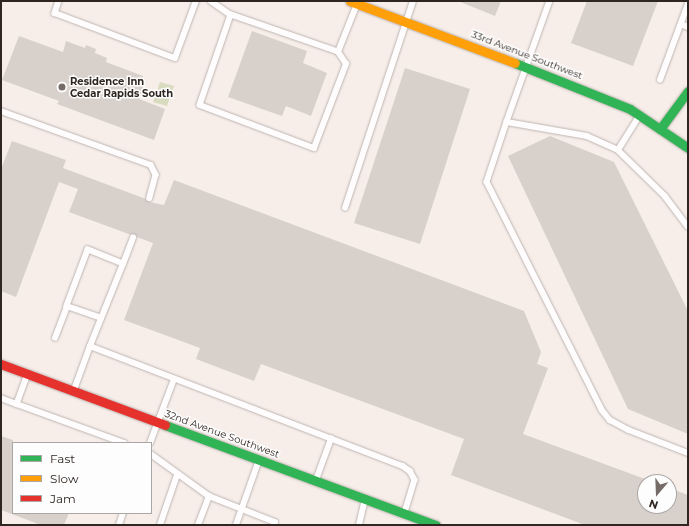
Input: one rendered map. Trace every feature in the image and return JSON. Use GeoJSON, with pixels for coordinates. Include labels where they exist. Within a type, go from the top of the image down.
{"type":"FeatureCollection","features":[{"type":"Feature","properties":{"kind":"street","name":"33rd Avenue Southwest"},"geometry":{"type":"LineString","coordinates":[[353,2],[527,66],[605,97],[639,115],[688,148]]}},
{"type":"Feature","properties":{"kind":"street"},"geometry":{"type":"LineString","coordinates":[[660,129],[688,91]]}},
{"type":"Feature","properties":{"kind":"street","name":"32nd Avenue Southwest"},"geometry":{"type":"LineString","coordinates":[[1,364],[366,499],[410,518],[436,525]]}},
{"type":"Feature","properties":{"kind":"lane"},"geometry":{"type":"LineString","coordinates":[[59,1],[55,13],[175,58],[196,1]]}},
{"type":"Feature","properties":{"kind":"lane"},"geometry":{"type":"LineString","coordinates":[[214,1],[231,15],[338,52],[346,64],[314,148],[200,105],[231,15]]}},
{"type":"Feature","properties":{"kind":"lane"},"geometry":{"type":"LineString","coordinates":[[345,208],[405,21],[413,1]]}},
{"type":"Feature","properties":{"kind":"lane"},"geometry":{"type":"LineString","coordinates":[[550,1],[487,182],[602,410],[610,420],[629,430],[688,452]]}},
{"type":"Feature","properties":{"kind":"lane"},"geometry":{"type":"LineString","coordinates":[[338,52],[353,2]]}},
{"type":"Feature","properties":{"kind":"lane"},"geometry":{"type":"LineString","coordinates":[[660,80],[688,4]]}},
{"type":"Feature","properties":{"kind":"lane"},"geometry":{"type":"LineString","coordinates":[[680,24],[688,27]]}},
{"type":"Feature","properties":{"kind":"lane"},"geometry":{"type":"LineString","coordinates":[[1,111],[139,159],[151,165],[156,175],[150,198]]}},
{"type":"Feature","properties":{"kind":"lane"},"geometry":{"type":"LineString","coordinates":[[618,150],[639,115]]}},
{"type":"Feature","properties":{"kind":"lane"},"geometry":{"type":"LineString","coordinates":[[507,122],[587,136],[618,150],[665,196],[688,226]]}},
{"type":"Feature","properties":{"kind":"lane"},"geometry":{"type":"LineString","coordinates":[[74,391],[90,346],[133,238]]}},
{"type":"Feature","properties":{"kind":"lane"},"geometry":{"type":"LineString","coordinates":[[55,338],[88,250],[123,264]]}},
{"type":"Feature","properties":{"kind":"lane"},"geometry":{"type":"LineString","coordinates":[[67,306],[101,318]]}},
{"type":"Feature","properties":{"kind":"lane"},"geometry":{"type":"LineString","coordinates":[[90,346],[403,466],[410,472],[415,480],[410,518]]}},
{"type":"Feature","properties":{"kind":"lane"},"geometry":{"type":"LineString","coordinates":[[17,404],[28,374]]}},
{"type":"Feature","properties":{"kind":"lane"},"geometry":{"type":"LineString","coordinates":[[150,442],[174,379]]}},
{"type":"Feature","properties":{"kind":"lane"},"geometry":{"type":"LineString","coordinates":[[1,398],[121,442]]}},
{"type":"Feature","properties":{"kind":"lane"},"geometry":{"type":"LineString","coordinates":[[316,481],[331,439]]}},
{"type":"Feature","properties":{"kind":"lane"},"geometry":{"type":"LineString","coordinates":[[152,455],[177,475],[209,496],[274,522],[274,525]]}},
{"type":"Feature","properties":{"kind":"lane"},"geometry":{"type":"LineString","coordinates":[[236,525],[259,460]]}},
{"type":"Feature","properties":{"kind":"lane"},"geometry":{"type":"LineString","coordinates":[[160,525],[177,475]]}},
{"type":"Feature","properties":{"kind":"lane"},"geometry":{"type":"LineString","coordinates":[[198,525],[209,496]]}},
{"type":"Feature","properties":{"kind":"lane"},"geometry":{"type":"LineString","coordinates":[[358,525],[366,499]]}},
{"type":"Feature","properties":{"kind":"lane"},"geometry":{"type":"LineString","coordinates":[[119,525],[123,514]]}},
{"type":"Feature","properties":{"kind":"green space"},"geometry":{"type":"Polygon","coordinates":[[[160,82],[174,86],[167,106],[153,102],[160,82]]]}},
{"type":"Feature","properties":{"kind":"building"},"geometry":{"type":"Polygon","coordinates":[[[458,1],[501,1],[495,16],[458,1]]]}},
{"type":"Feature","properties":{"kind":"building"},"geometry":{"type":"Polygon","coordinates":[[[587,1],[658,1],[633,66],[571,43],[587,1]]]}},
{"type":"Feature","properties":{"kind":"building"},"geometry":{"type":"Polygon","coordinates":[[[252,31],[307,51],[303,63],[327,73],[311,116],[286,106],[282,116],[228,97],[252,31]]]}},
{"type":"Feature","properties":{"kind":"building","name":"Residence Inn Cedar Rapids South"},"geometry":{"type":"Polygon","coordinates":[[[19,36],[63,52],[66,41],[85,48],[86,45],[96,49],[95,53],[107,58],[106,62],[143,76],[139,85],[143,86],[139,99],[165,109],[154,140],[57,104],[59,101],[2,80],[19,36]]]}},
{"type":"Feature","properties":{"kind":"building"},"geometry":{"type":"Polygon","coordinates":[[[405,68],[470,89],[420,244],[354,223],[405,68]]]}},
{"type":"Feature","properties":{"kind":"building"},"geometry":{"type":"Polygon","coordinates":[[[550,136],[614,162],[688,311],[688,434],[628,409],[508,156],[550,136]]]}},
{"type":"Feature","properties":{"kind":"building"},"geometry":{"type":"Polygon","coordinates":[[[12,141],[66,160],[63,168],[146,199],[149,202],[164,205],[174,180],[524,311],[541,352],[537,364],[548,368],[523,434],[637,476],[637,514],[677,514],[677,491],[688,495],[688,525],[585,525],[451,475],[464,439],[261,364],[254,381],[196,359],[200,348],[124,320],[153,243],[69,212],[78,189],[59,182],[16,297],[1,291],[1,169],[12,141]]]}},
{"type":"Feature","properties":{"kind":"building"},"geometry":{"type":"Polygon","coordinates":[[[1,436],[13,440],[12,514],[69,514],[64,525],[41,525],[1,510],[1,436]]]}},
{"type":"Feature","properties":{"kind":"traffic: fast"},"geometry":{"type":"LineString","coordinates":[[515,63],[630,109],[688,148]]}},
{"type":"Feature","properties":{"kind":"traffic: fast"},"geometry":{"type":"LineString","coordinates":[[660,129],[688,91]]}},
{"type":"Feature","properties":{"kind":"traffic: fast"},"geometry":{"type":"LineString","coordinates":[[165,425],[436,525]]}},
{"type":"Feature","properties":{"kind":"traffic: slow"},"geometry":{"type":"LineString","coordinates":[[350,1],[515,63]]}},
{"type":"Feature","properties":{"kind":"traffic: jam"},"geometry":{"type":"LineString","coordinates":[[1,364],[165,425]]}},
{"type":"Feature","properties":{"kind":"place","name":"Residence Inn Cedar Rapids South"},"geometry":{"type":"Point","coordinates":[62,87]}}]}
